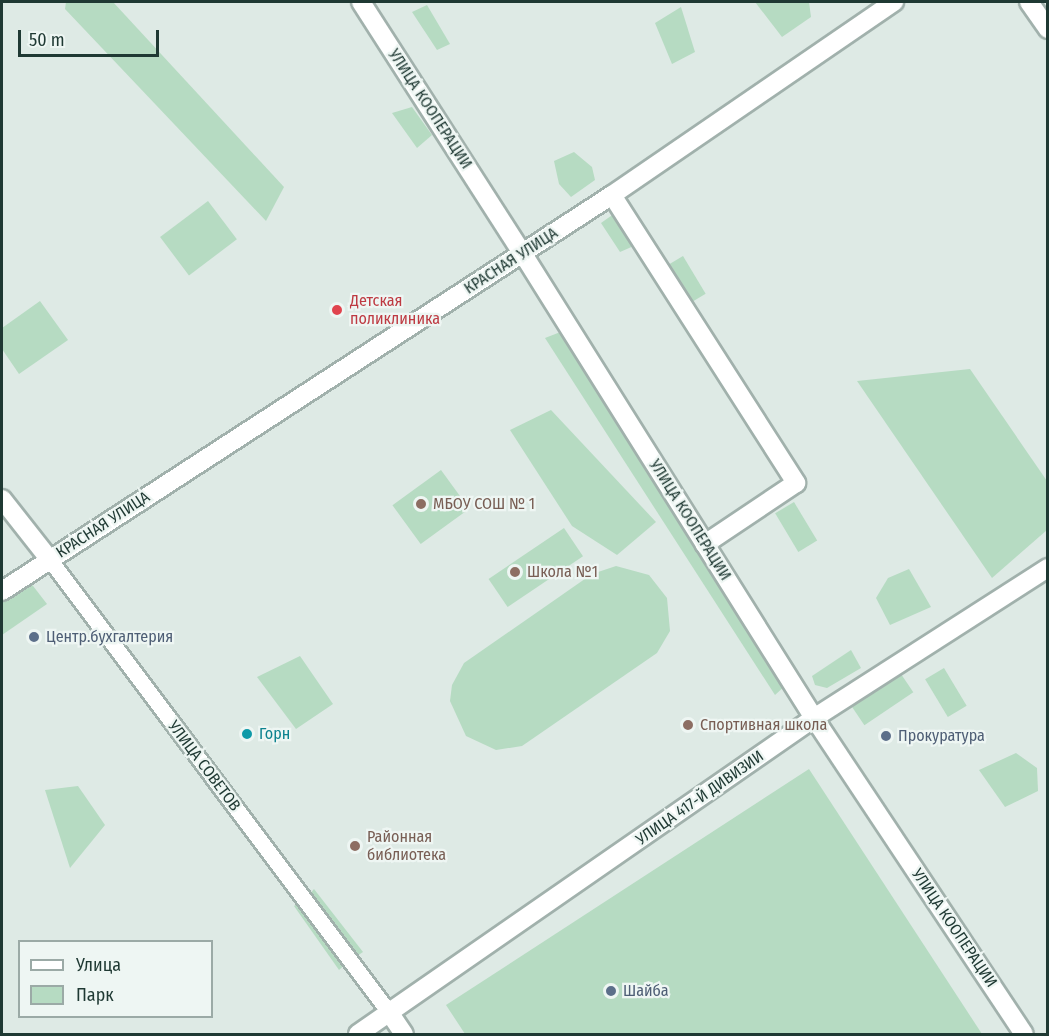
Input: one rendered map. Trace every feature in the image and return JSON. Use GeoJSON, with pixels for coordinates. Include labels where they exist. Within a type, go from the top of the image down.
{"type":"FeatureCollection","features":[{"type":"Feature","properties":{"kind":"street","name":"УЛИЦА КООПЕРАЦИИ"},"geometry":{"type":"LineString","coordinates":[[361,2],[523,254],[814,718],[1024,1035]]}},
{"type":"Feature","properties":{"kind":"street","name":"КРАСНАЯ УЛИЦА"},"geometry":{"type":"LineString","coordinates":[[2,591],[523,254],[894,2]]}},
{"type":"Feature","properties":{"kind":"street"},"geometry":{"type":"LineString","coordinates":[[1029,2],[1047,29]]}},
{"type":"Feature","properties":{"kind":"street"},"geometry":{"type":"LineString","coordinates":[[612,195],[796,483],[705,544]]}},
{"type":"Feature","properties":{"kind":"street","name":"УЛИЦА СОВЕТОВ"},"geometry":{"type":"LineString","coordinates":[[2,499],[404,1035]]}},
{"type":"Feature","properties":{"kind":"street","name":"УЛИЦА 417-Й ДИВИЗИИ"},"geometry":{"type":"LineString","coordinates":[[358,1035],[391,1015],[814,718],[1047,568]]}},
{"type":"Feature","properties":{"kind":"green space"},"geometry":{"type":"Polygon","coordinates":[[[66,2],[113,2],[284,187],[266,221],[65,9],[66,2]]]}},
{"type":"Feature","properties":{"kind":"green space"},"geometry":{"type":"Polygon","coordinates":[[[755,2],[809,2],[811,17],[782,37],[755,2]]]}},
{"type":"Feature","properties":{"kind":"green space"},"geometry":{"type":"Polygon","coordinates":[[[427,5],[450,44],[437,50],[412,12],[427,5]]]}},
{"type":"Feature","properties":{"kind":"green space"},"geometry":{"type":"Polygon","coordinates":[[[681,7],[695,52],[672,64],[655,23],[681,7]]]}},
{"type":"Feature","properties":{"kind":"green space"},"geometry":{"type":"Polygon","coordinates":[[[412,107],[432,135],[417,148],[392,113],[412,107]]]}},
{"type":"Feature","properties":{"kind":"green space"},"geometry":{"type":"Polygon","coordinates":[[[574,152],[592,167],[595,180],[571,197],[559,184],[554,161],[574,152]]]}},
{"type":"Feature","properties":{"kind":"green space"},"geometry":{"type":"Polygon","coordinates":[[[208,201],[237,239],[189,275],[160,237],[208,201]]]}},
{"type":"Feature","properties":{"kind":"green space"},"geometry":{"type":"Polygon","coordinates":[[[618,211],[636,245],[620,252],[601,223],[618,211]]]}},
{"type":"Feature","properties":{"kind":"green space"},"geometry":{"type":"Polygon","coordinates":[[[683,256],[706,294],[687,305],[664,267],[683,256]]]}},
{"type":"Feature","properties":{"kind":"green space"},"geometry":{"type":"Polygon","coordinates":[[[40,301],[68,340],[19,374],[2,349],[2,328],[40,301]]]}},
{"type":"Feature","properties":{"kind":"green space"},"geometry":{"type":"Polygon","coordinates":[[[563,331],[786,685],[775,695],[545,338],[563,331]]]}},
{"type":"Feature","properties":{"kind":"green space"},"geometry":{"type":"Polygon","coordinates":[[[970,369],[1047,481],[1047,530],[992,578],[857,381],[970,369]]]}},
{"type":"Feature","properties":{"kind":"green space"},"geometry":{"type":"Polygon","coordinates":[[[551,410],[656,522],[617,555],[572,526],[510,430],[551,410]]]}},
{"type":"Feature","properties":{"kind":"green space"},"geometry":{"type":"Polygon","coordinates":[[[441,470],[469,509],[421,544],[392,505],[441,470]]]}},
{"type":"Feature","properties":{"kind":"green space"},"geometry":{"type":"Polygon","coordinates":[[[794,502],[817,541],[798,552],[775,513],[794,502]]]}},
{"type":"Feature","properties":{"kind":"green space"},"geometry":{"type":"Polygon","coordinates":[[[564,528],[583,556],[508,607],[489,579],[564,528]]]}},
{"type":"Feature","properties":{"kind":"green space"},"geometry":{"type":"Polygon","coordinates":[[[616,566],[649,575],[667,598],[670,631],[657,653],[522,746],[496,750],[466,736],[450,701],[452,685],[464,663],[592,574],[616,566]]]}},
{"type":"Feature","properties":{"kind":"green space"},"geometry":{"type":"Polygon","coordinates":[[[909,569],[931,607],[890,625],[876,598],[888,578],[909,569]]]}},
{"type":"Feature","properties":{"kind":"green space"},"geometry":{"type":"Polygon","coordinates":[[[30,582],[47,604],[2,635],[2,600],[30,582]]]}},
{"type":"Feature","properties":{"kind":"green space"},"geometry":{"type":"Polygon","coordinates":[[[851,650],[861,668],[827,688],[815,685],[812,676],[851,650]]]}},
{"type":"Feature","properties":{"kind":"green space"},"geometry":{"type":"Polygon","coordinates":[[[300,656],[333,704],[296,729],[257,677],[300,656]]]}},
{"type":"Feature","properties":{"kind":"green space"},"geometry":{"type":"Polygon","coordinates":[[[944,668],[967,706],[948,717],[925,679],[944,668]]]}},
{"type":"Feature","properties":{"kind":"green space"},"geometry":{"type":"Polygon","coordinates":[[[901,674],[913,692],[864,725],[852,707],[901,674]]]}},
{"type":"Feature","properties":{"kind":"green space"},"geometry":{"type":"Polygon","coordinates":[[[1016,753],[1037,768],[1038,791],[1005,807],[979,770],[1016,753]]]}},
{"type":"Feature","properties":{"kind":"green space"},"geometry":{"type":"Polygon","coordinates":[[[809,769],[982,1034],[465,1034],[446,1005],[809,769]]]}},
{"type":"Feature","properties":{"kind":"green space"},"geometry":{"type":"Polygon","coordinates":[[[78,786],[105,825],[70,868],[45,790],[78,786]]]}},
{"type":"Feature","properties":{"kind":"green space"},"geometry":{"type":"Polygon","coordinates":[[[314,889],[363,952],[354,958],[308,896],[314,889]]]}},
{"type":"Feature","properties":{"kind":"green space"},"geometry":{"type":"Polygon","coordinates":[[[301,901],[347,963],[339,970],[294,906],[301,901]]]}},
{"type":"Feature","properties":{"kind":"place","name":"Детская поликлиника"},"geometry":{"type":"Point","coordinates":[337,310]}},
{"type":"Feature","properties":{"kind":"place","name":"МБОУ СОШ № 1"},"geometry":{"type":"Point","coordinates":[421,504]}},
{"type":"Feature","properties":{"kind":"place","name":"Школа №1"},"geometry":{"type":"Point","coordinates":[515,572]}},
{"type":"Feature","properties":{"kind":"place","name":"Центр.бухгалтерия"},"geometry":{"type":"Point","coordinates":[34,637]}},
{"type":"Feature","properties":{"kind":"place","name":"Спортивная школа"},"geometry":{"type":"Point","coordinates":[688,725]}},
{"type":"Feature","properties":{"kind":"place","name":"Горн"},"geometry":{"type":"Point","coordinates":[247,734]}},
{"type":"Feature","properties":{"kind":"place","name":"Прокуратура"},"geometry":{"type":"Point","coordinates":[886,736]}},
{"type":"Feature","properties":{"kind":"place","name":"Районная библиотека"},"geometry":{"type":"Point","coordinates":[355,846]}},
{"type":"Feature","properties":{"kind":"place","name":"Шайба"},"geometry":{"type":"Point","coordinates":[611,991]}}]}
